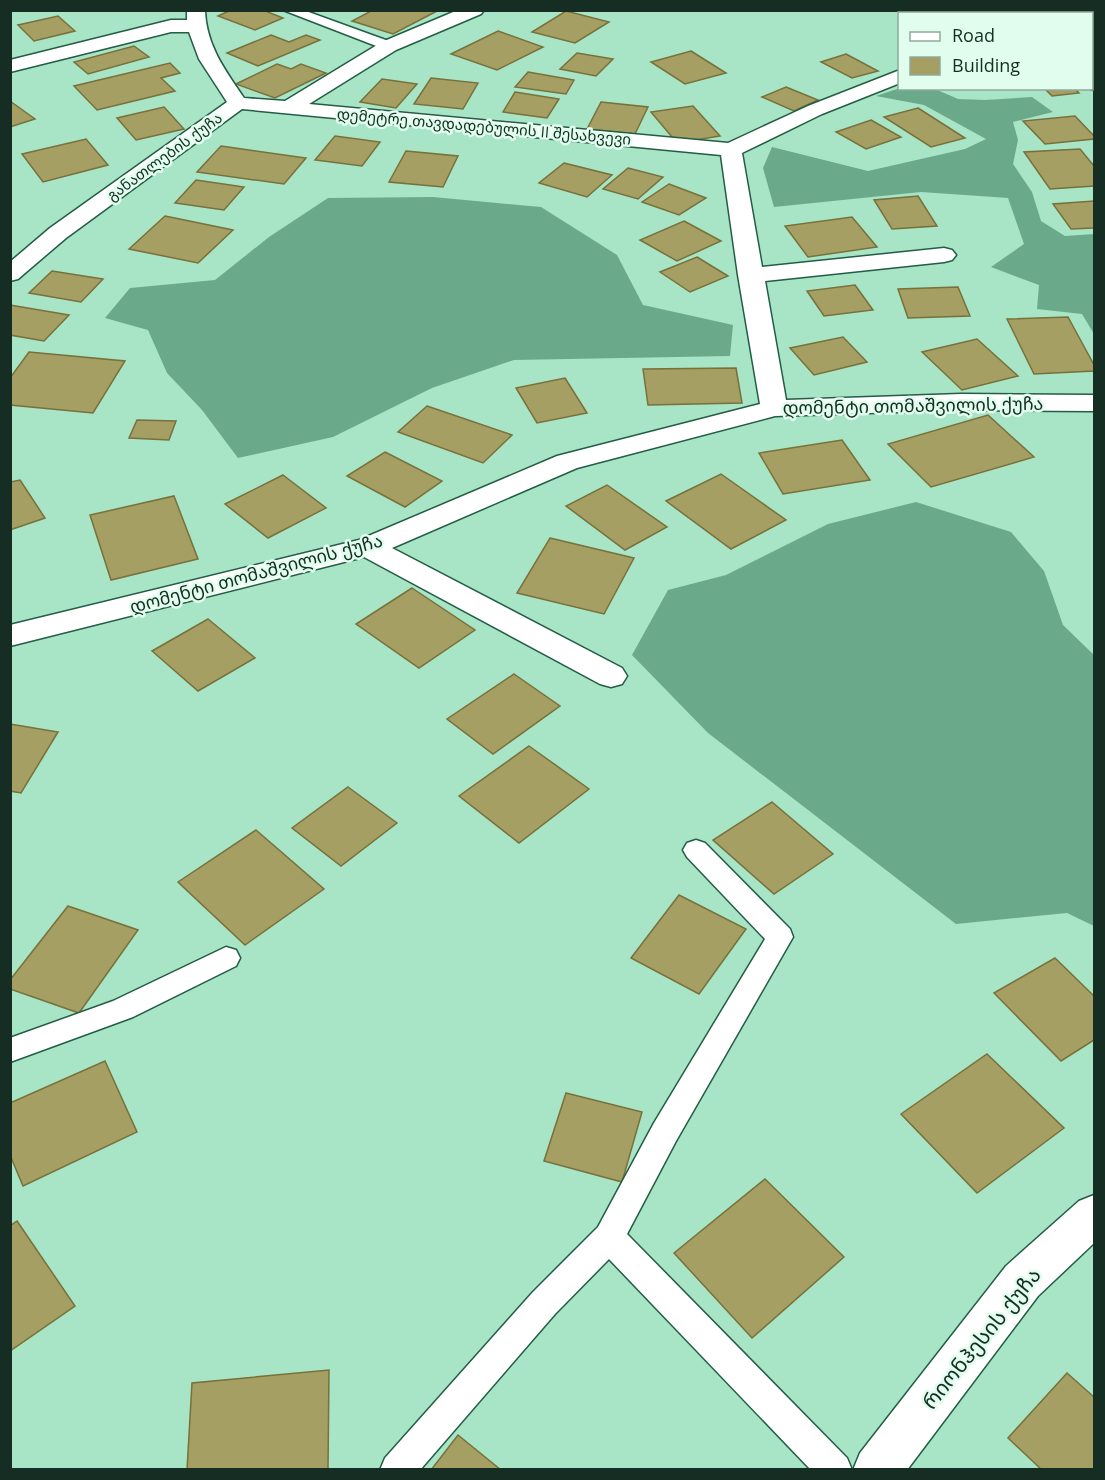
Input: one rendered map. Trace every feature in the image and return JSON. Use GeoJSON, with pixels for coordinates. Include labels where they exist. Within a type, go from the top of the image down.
{"type":"FeatureCollection","features":[{"type":"Feature","properties":{"kind":"street"},"geometry":{"type":"LineString","coordinates":[[288,108],[389,46],[475,10]]}},
{"type":"Feature","properties":{"kind":"street"},"geometry":{"type":"LineString","coordinates":[[10,66],[195,18]]}},
{"type":"Feature","properties":{"kind":"street","name":"განათლების ქუჩა"},"geometry":{"type":"LineString","coordinates":[[10,274],[58,233],[238,103],[214,67],[195,18]]}},
{"type":"Feature","properties":{"kind":"street"},"geometry":{"type":"LineString","coordinates":[[774,408],[750,275],[731,150],[837,100],[898,76]]}},
{"type":"Feature","properties":{"kind":"street","name":"დემეტრე თავდადებულის II შესახვევი"},"geometry":{"type":"LineString","coordinates":[[238,103],[731,150]]}},
{"type":"Feature","properties":{"kind":"street"},"geometry":{"type":"LineString","coordinates":[[750,275],[944,255]]}},
{"type":"Feature","properties":{"kind":"street","name":"დომენტი თომაშვილის ქუჩა"},"geometry":{"type":"LineString","coordinates":[[10,636],[368,548],[567,462],[774,408],[961,402],[1095,403]]}},
{"type":"Feature","properties":{"kind":"street"},"geometry":{"type":"LineString","coordinates":[[368,548],[611,676]]}},
{"type":"Feature","properties":{"kind":"street","name":"რიონჰესის ქუჩა"},"geometry":{"type":"LineString","coordinates":[[877,1470],[1022,1281],[1095,1215]]}},
{"type":"Feature","properties":{"kind":"lane"},"geometry":{"type":"LineString","coordinates":[[290,10],[389,46]]}},
{"type":"Feature","properties":{"kind":"lane"},"geometry":{"type":"LineString","coordinates":[[397,1470],[544,1303],[609,1237],[665,1132],[780,937],[696,849]]}},
{"type":"Feature","properties":{"kind":"lane"},"geometry":{"type":"LineString","coordinates":[[10,1050],[123,1009],[226,958]]}},
{"type":"Feature","properties":{"kind":"lane"},"geometry":{"type":"LineString","coordinates":[[609,1237],[835,1470]]}},
{"type":"Feature","properties":{"kind":"green space"},"geometry":{"type":"Polygon","coordinates":[[[898,89],[937,90],[958,99],[1032,97],[1053,112],[1013,122],[1018,140],[1013,164],[1032,192],[1041,221],[1065,236],[1094,234],[1094,334],[1082,314],[1037,309],[1039,285],[991,267],[1024,244],[1008,198],[921,192],[774,207],[763,168],[772,147],[868,171],[965,149],[986,139],[924,105],[876,96],[898,89]]]}},
{"type":"Feature","properties":{"kind":"green space"},"geometry":{"type":"Polygon","coordinates":[[[433,197],[541,207],[617,255],[643,305],[733,325],[730,356],[514,360],[432,388],[333,437],[238,458],[202,410],[167,373],[148,330],[105,318],[130,288],[215,280],[269,237],[328,198],[433,197]]]}},
{"type":"Feature","properties":{"kind":"green space"},"geometry":{"type":"Polygon","coordinates":[[[916,502],[1011,532],[1044,571],[1063,625],[1094,655],[1094,926],[1067,913],[956,924],[708,733],[632,655],[668,590],[726,575],[828,524],[916,502]]]}},
{"type":"Feature","properties":{"kind":"building"},"geometry":{"type":"Polygon","coordinates":[[[231,10],[263,10],[283,18],[255,30],[218,16],[231,10]]]}},
{"type":"Feature","properties":{"kind":"building"},"geometry":{"type":"Polygon","coordinates":[[[373,10],[439,10],[393,34],[352,21],[373,10]]]}},
{"type":"Feature","properties":{"kind":"building"},"geometry":{"type":"Polygon","coordinates":[[[957,10],[993,12],[960,12],[957,10]]]}},
{"type":"Feature","properties":{"kind":"building"},"geometry":{"type":"Polygon","coordinates":[[[566,11],[609,22],[575,43],[532,32],[566,11]]]}},
{"type":"Feature","properties":{"kind":"building"},"geometry":{"type":"Polygon","coordinates":[[[58,16],[75,31],[34,41],[18,25],[58,16]]]}},
{"type":"Feature","properties":{"kind":"building"},"geometry":{"type":"Polygon","coordinates":[[[498,31],[543,47],[497,70],[451,54],[498,31]]]}},
{"type":"Feature","properties":{"kind":"building"},"geometry":{"type":"Polygon","coordinates":[[[271,35],[289,42],[306,35],[320,40],[258,66],[227,53],[271,35]]]}},
{"type":"Feature","properties":{"kind":"building"},"geometry":{"type":"Polygon","coordinates":[[[134,46],[149,57],[88,74],[74,62],[134,46]]]}},
{"type":"Feature","properties":{"kind":"building"},"geometry":{"type":"Polygon","coordinates":[[[691,51],[726,73],[685,84],[651,62],[691,51]]]}},
{"type":"Feature","properties":{"kind":"building"},"geometry":{"type":"Polygon","coordinates":[[[577,53],[613,59],[596,76],[560,69],[577,53]]]}},
{"type":"Feature","properties":{"kind":"building"},"geometry":{"type":"Polygon","coordinates":[[[846,54],[878,71],[852,78],[821,62],[846,54]]]}},
{"type":"Feature","properties":{"kind":"building"},"geometry":{"type":"Polygon","coordinates":[[[170,63],[180,73],[161,78],[175,91],[97,110],[74,86],[170,63]]]}},
{"type":"Feature","properties":{"kind":"building"},"geometry":{"type":"Polygon","coordinates":[[[277,64],[291,69],[301,64],[326,73],[275,98],[236,84],[277,64]]]}},
{"type":"Feature","properties":{"kind":"building"},"geometry":{"type":"Polygon","coordinates":[[[528,72],[574,80],[566,94],[515,87],[528,72]]]}},
{"type":"Feature","properties":{"kind":"building"},"geometry":{"type":"Polygon","coordinates":[[[431,78],[478,83],[463,109],[414,104],[431,78]]]}},
{"type":"Feature","properties":{"kind":"building"},"geometry":{"type":"Polygon","coordinates":[[[382,79],[417,84],[396,108],[360,102],[382,79]]]}},
{"type":"Feature","properties":{"kind":"building"},"geometry":{"type":"Polygon","coordinates":[[[786,87],[818,100],[794,111],[762,97],[786,87]]]}},
{"type":"Feature","properties":{"kind":"building"},"geometry":{"type":"Polygon","coordinates":[[[1046,90],[1076,90],[1079,93],[1052,96],[1046,90]]]}},
{"type":"Feature","properties":{"kind":"building"},"geometry":{"type":"Polygon","coordinates":[[[515,92],[559,99],[547,118],[503,112],[515,92]]]}},
{"type":"Feature","properties":{"kind":"building"},"geometry":{"type":"Polygon","coordinates":[[[10,101],[35,119],[10,127],[10,101]]]}},
{"type":"Feature","properties":{"kind":"building"},"geometry":{"type":"Polygon","coordinates":[[[601,102],[648,107],[635,134],[587,129],[601,102]]]}},
{"type":"Feature","properties":{"kind":"building"},"geometry":{"type":"Polygon","coordinates":[[[693,106],[720,136],[677,143],[651,112],[693,106]]]}},
{"type":"Feature","properties":{"kind":"building"},"geometry":{"type":"Polygon","coordinates":[[[164,107],[184,129],[136,140],[117,118],[164,107]]]}},
{"type":"Feature","properties":{"kind":"building"},"geometry":{"type":"Polygon","coordinates":[[[918,108],[965,138],[931,147],[884,117],[918,108]]]}},
{"type":"Feature","properties":{"kind":"building"},"geometry":{"type":"Polygon","coordinates":[[[1075,116],[1094,136],[1094,139],[1045,144],[1023,121],[1075,116]]]}},
{"type":"Feature","properties":{"kind":"building"},"geometry":{"type":"Polygon","coordinates":[[[871,120],[901,137],[866,149],[836,132],[871,120]]]}},
{"type":"Feature","properties":{"kind":"building"},"geometry":{"type":"Polygon","coordinates":[[[335,136],[380,142],[362,166],[315,160],[335,136]]]}},
{"type":"Feature","properties":{"kind":"building"},"geometry":{"type":"Polygon","coordinates":[[[86,139],[108,165],[43,182],[22,154],[86,139]]]}},
{"type":"Feature","properties":{"kind":"building"},"geometry":{"type":"Polygon","coordinates":[[[221,146],[306,158],[284,184],[197,172],[221,146]]]}},
{"type":"Feature","properties":{"kind":"building"},"geometry":{"type":"Polygon","coordinates":[[[1080,149],[1094,166],[1094,186],[1050,189],[1024,152],[1080,149]]]}},
{"type":"Feature","properties":{"kind":"building"},"geometry":{"type":"Polygon","coordinates":[[[406,151],[458,156],[443,187],[389,182],[406,151]]]}},
{"type":"Feature","properties":{"kind":"building"},"geometry":{"type":"Polygon","coordinates":[[[564,163],[612,175],[587,197],[539,183],[564,163]]]}},
{"type":"Feature","properties":{"kind":"building"},"geometry":{"type":"Polygon","coordinates":[[[628,168],[663,177],[638,199],[603,189],[628,168]]]}},
{"type":"Feature","properties":{"kind":"building"},"geometry":{"type":"Polygon","coordinates":[[[196,180],[244,187],[224,210],[175,203],[196,180]]]}},
{"type":"Feature","properties":{"kind":"building"},"geometry":{"type":"Polygon","coordinates":[[[669,184],[706,198],[679,215],[642,202],[669,184]]]}},
{"type":"Feature","properties":{"kind":"building"},"geometry":{"type":"Polygon","coordinates":[[[918,196],[937,226],[892,229],[874,200],[918,196]]]}},
{"type":"Feature","properties":{"kind":"building"},"geometry":{"type":"Polygon","coordinates":[[[1094,201],[1094,228],[1071,229],[1053,204],[1094,201]]]}},
{"type":"Feature","properties":{"kind":"building"},"geometry":{"type":"Polygon","coordinates":[[[165,216],[233,230],[198,263],[129,249],[165,216]]]}},
{"type":"Feature","properties":{"kind":"building"},"geometry":{"type":"Polygon","coordinates":[[[852,217],[877,247],[808,257],[785,226],[852,217]]]}},
{"type":"Feature","properties":{"kind":"building"},"geometry":{"type":"Polygon","coordinates":[[[684,221],[721,241],[677,261],[640,240],[684,221]]]}},
{"type":"Feature","properties":{"kind":"building"},"geometry":{"type":"Polygon","coordinates":[[[697,257],[728,276],[690,292],[660,272],[697,257]]]}},
{"type":"Feature","properties":{"kind":"building"},"geometry":{"type":"Polygon","coordinates":[[[52,271],[103,279],[81,302],[29,293],[52,271]]]}},
{"type":"Feature","properties":{"kind":"building"},"geometry":{"type":"Polygon","coordinates":[[[855,285],[873,310],[824,316],[807,291],[855,285]]]}},
{"type":"Feature","properties":{"kind":"building"},"geometry":{"type":"Polygon","coordinates":[[[958,287],[970,316],[908,318],[898,289],[958,287]]]}},
{"type":"Feature","properties":{"kind":"building"},"geometry":{"type":"Polygon","coordinates":[[[10,305],[69,315],[44,341],[10,335],[10,305]]]}},
{"type":"Feature","properties":{"kind":"building"},"geometry":{"type":"Polygon","coordinates":[[[1068,317],[1094,365],[1094,371],[1034,374],[1007,319],[1068,317]]]}},
{"type":"Feature","properties":{"kind":"building"},"geometry":{"type":"Polygon","coordinates":[[[843,337],[867,362],[814,375],[790,348],[843,337]]]}},
{"type":"Feature","properties":{"kind":"building"},"geometry":{"type":"Polygon","coordinates":[[[977,339],[1018,376],[962,390],[922,352],[977,339]]]}},
{"type":"Feature","properties":{"kind":"building"},"geometry":{"type":"Polygon","coordinates":[[[29,352],[125,361],[93,413],[10,405],[10,378],[29,352]]]}},
{"type":"Feature","properties":{"kind":"building"},"geometry":{"type":"Polygon","coordinates":[[[736,368],[742,403],[648,405],[643,369],[736,368]]]}},
{"type":"Feature","properties":{"kind":"building"},"geometry":{"type":"Polygon","coordinates":[[[565,378],[587,413],[537,423],[516,388],[565,378]]]}},
{"type":"Feature","properties":{"kind":"building"},"geometry":{"type":"Polygon","coordinates":[[[427,406],[512,435],[483,463],[398,432],[427,406]]]}},
{"type":"Feature","properties":{"kind":"building"},"geometry":{"type":"Polygon","coordinates":[[[988,415],[1034,457],[931,487],[888,444],[988,415]]]}},
{"type":"Feature","properties":{"kind":"building"},"geometry":{"type":"Polygon","coordinates":[[[137,420],[176,421],[169,440],[129,438],[137,420]]]}},
{"type":"Feature","properties":{"kind":"building"},"geometry":{"type":"Polygon","coordinates":[[[842,440],[870,480],[783,494],[759,453],[842,440]]]}},
{"type":"Feature","properties":{"kind":"building"},"geometry":{"type":"Polygon","coordinates":[[[385,452],[442,481],[405,507],[347,476],[385,452]]]}},
{"type":"Feature","properties":{"kind":"building"},"geometry":{"type":"Polygon","coordinates":[[[721,474],[786,520],[731,549],[666,501],[721,474]]]}},
{"type":"Feature","properties":{"kind":"building"},"geometry":{"type":"Polygon","coordinates":[[[283,475],[326,508],[268,538],[225,504],[283,475]]]}},
{"type":"Feature","properties":{"kind":"building"},"geometry":{"type":"Polygon","coordinates":[[[20,480],[45,518],[10,530],[10,482],[20,480]]]}},
{"type":"Feature","properties":{"kind":"building"},"geometry":{"type":"Polygon","coordinates":[[[607,485],[667,527],[625,550],[566,506],[607,485]]]}},
{"type":"Feature","properties":{"kind":"building"},"geometry":{"type":"Polygon","coordinates":[[[174,496],[198,559],[111,580],[90,515],[174,496]]]}},
{"type":"Feature","properties":{"kind":"building"},"geometry":{"type":"Polygon","coordinates":[[[550,538],[634,558],[604,614],[517,593],[550,538]]]}},
{"type":"Feature","properties":{"kind":"building"},"geometry":{"type":"Polygon","coordinates":[[[412,588],[475,630],[419,668],[356,624],[412,588]]]}},
{"type":"Feature","properties":{"kind":"building"},"geometry":{"type":"Polygon","coordinates":[[[208,619],[255,658],[198,691],[152,651],[208,619]]]}},
{"type":"Feature","properties":{"kind":"building"},"geometry":{"type":"Polygon","coordinates":[[[514,674],[560,706],[493,754],[447,719],[514,674]]]}},
{"type":"Feature","properties":{"kind":"building"},"geometry":{"type":"Polygon","coordinates":[[[10,724],[58,732],[21,793],[10,791],[10,724]]]}},
{"type":"Feature","properties":{"kind":"building"},"geometry":{"type":"Polygon","coordinates":[[[529,746],[589,789],[519,843],[459,796],[529,746]]]}},
{"type":"Feature","properties":{"kind":"building"},"geometry":{"type":"Polygon","coordinates":[[[348,787],[397,823],[341,866],[292,828],[348,787]]]}},
{"type":"Feature","properties":{"kind":"building"},"geometry":{"type":"Polygon","coordinates":[[[772,802],[833,854],[774,894],[713,840],[772,802]]]}},
{"type":"Feature","properties":{"kind":"building"},"geometry":{"type":"Polygon","coordinates":[[[256,830],[324,889],[245,945],[178,882],[256,830]]]}},
{"type":"Feature","properties":{"kind":"building"},"geometry":{"type":"Polygon","coordinates":[[[679,895],[746,929],[699,994],[631,958],[679,895]]]}},
{"type":"Feature","properties":{"kind":"building"},"geometry":{"type":"Polygon","coordinates":[[[68,906],[138,930],[79,1013],[10,989],[10,980],[68,906]]]}},
{"type":"Feature","properties":{"kind":"building"},"geometry":{"type":"Polygon","coordinates":[[[1055,958],[1094,996],[1094,1040],[1061,1061],[994,993],[1055,958]]]}},
{"type":"Feature","properties":{"kind":"building"},"geometry":{"type":"Polygon","coordinates":[[[987,1054],[1064,1128],[977,1193],[901,1114],[987,1054]]]}},
{"type":"Feature","properties":{"kind":"building"},"geometry":{"type":"Polygon","coordinates":[[[105,1061],[137,1132],[23,1186],[10,1155],[10,1103],[105,1061]]]}},
{"type":"Feature","properties":{"kind":"building"},"geometry":{"type":"Polygon","coordinates":[[[566,1093],[642,1112],[622,1182],[544,1161],[566,1093]]]}},
{"type":"Feature","properties":{"kind":"building"},"geometry":{"type":"Polygon","coordinates":[[[765,1179],[844,1257],[752,1338],[674,1253],[765,1179]]]}},
{"type":"Feature","properties":{"kind":"building"},"geometry":{"type":"Polygon","coordinates":[[[17,1221],[75,1306],[10,1351],[10,1226],[17,1221]]]}},
{"type":"Feature","properties":{"kind":"building"},"geometry":{"type":"Polygon","coordinates":[[[329,1370],[328,1470],[187,1470],[192,1383],[329,1370]]]}},
{"type":"Feature","properties":{"kind":"building"},"geometry":{"type":"Polygon","coordinates":[[[1067,1373],[1094,1397],[1094,1470],[1042,1470],[1008,1438],[1067,1373]]]}},
{"type":"Feature","properties":{"kind":"building"},"geometry":{"type":"Polygon","coordinates":[[[458,1435],[501,1470],[431,1470],[458,1435]]]}}]}
